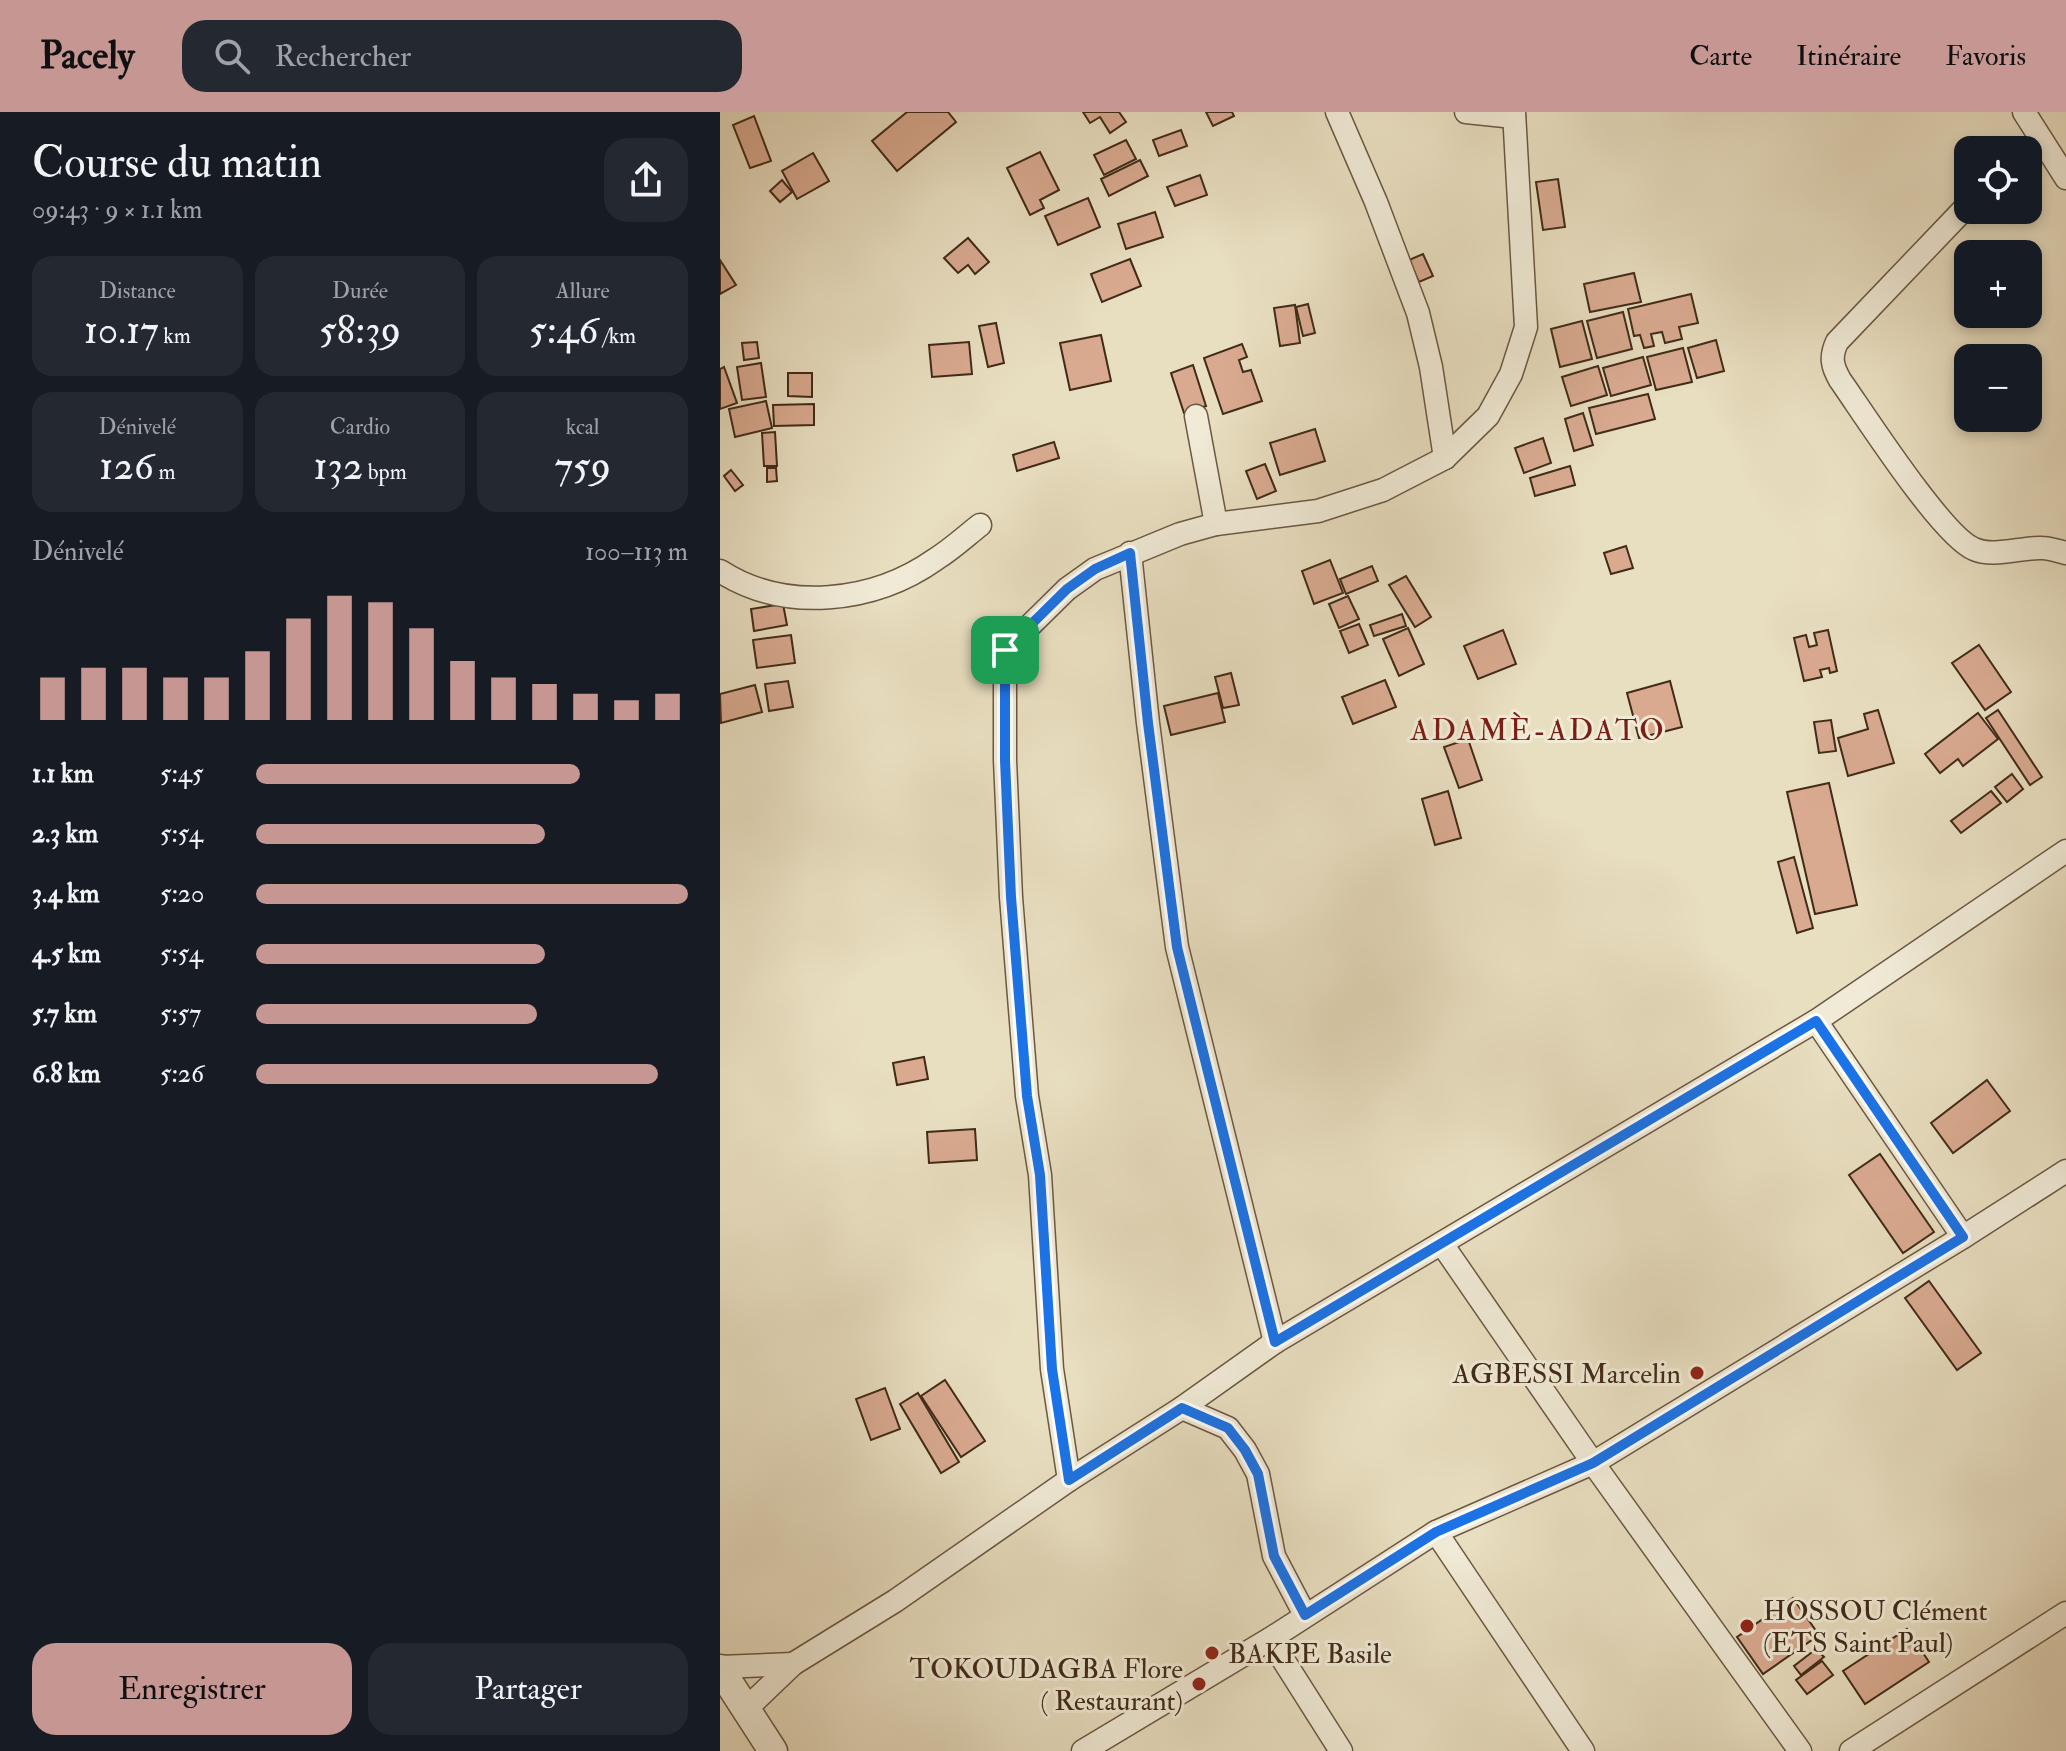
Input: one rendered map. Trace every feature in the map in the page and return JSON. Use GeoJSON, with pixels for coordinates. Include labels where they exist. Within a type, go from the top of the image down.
{"type":"FeatureCollection","features":[{"type":"Feature","properties":{"kind":"street"},"geometry":{"type":"LineString","coordinates":[[1337,112],[1376,202],[1418,313],[1431,367],[1445,458]]}},
{"type":"Feature","properties":{"kind":"street"},"geometry":{"type":"LineString","coordinates":[[1069,1480],[1052,1369],[1040,1175],[1027,1096],[1011,897],[1005,760],[1005,650],[1067,589],[1095,569],[1180,534],[1216,524],[1318,511],[1383,490],[1445,458],[1488,416],[1511,374],[1526,327],[1514,114],[1466,112]]}},
{"type":"Feature","properties":{"kind":"street"},"geometry":{"type":"LineString","coordinates":[[2024,112],[2066,178]]}},
{"type":"Feature","properties":{"kind":"street"},"geometry":{"type":"LineString","coordinates":[[2034,136],[2037,133]]}},
{"type":"Feature","properties":{"kind":"street"},"geometry":{"type":"LineString","coordinates":[[1954,220],[1837,342],[1832,352],[1832,366],[1926,500],[1952,531],[1974,550],[1999,552],[2041,548],[2066,553]]}},
{"type":"Feature","properties":{"kind":"street"},"geometry":{"type":"LineString","coordinates":[[1196,416],[1216,524]]}},
{"type":"Feature","properties":{"kind":"street"},"geometry":{"type":"LineString","coordinates":[[720,571],[739,583],[783,596],[830,598],[883,587],[935,561],[980,525]]}},
{"type":"Feature","properties":{"kind":"street"},"geometry":{"type":"LineString","coordinates":[[1130,553],[1177,947],[1275,1342]]}},
{"type":"Feature","properties":{"kind":"street"},"geometry":{"type":"LineString","coordinates":[[733,1716],[793,1664],[895,1601],[1275,1342],[1816,1021],[2066,851]]}},
{"type":"Feature","properties":{"kind":"street"},"geometry":{"type":"LineString","coordinates":[[1816,1021],[1963,1237]]}},
{"type":"Feature","properties":{"kind":"street"},"geometry":{"type":"LineString","coordinates":[[1085,1751],[1270,1639],[1436,1532],[1593,1463],[2066,1171]]}},
{"type":"Feature","properties":{"kind":"street"},"geometry":{"type":"LineString","coordinates":[[1442,1244],[1593,1463],[1800,1751]]}},
{"type":"Feature","properties":{"kind":"street"},"geometry":{"type":"LineString","coordinates":[[1182,1408],[1228,1428],[1245,1450],[1258,1474],[1274,1556],[1305,1615]]}},
{"type":"Feature","properties":{"kind":"street"},"geometry":{"type":"LineString","coordinates":[[1436,1532],[1583,1751]]}},
{"type":"Feature","properties":{"kind":"street"},"geometry":{"type":"LineString","coordinates":[[1851,1751],[2066,1613]]}},
{"type":"Feature","properties":{"kind":"street"},"geometry":{"type":"LineString","coordinates":[[1270,1639],[1341,1751]]}},
{"type":"Feature","properties":{"kind":"street"},"geometry":{"type":"LineString","coordinates":[[773,1751],[733,1716],[720,1668],[793,1664]]}},
{"type":"Feature","properties":{"kind":"building"},"geometry":{"type":"Polygon","coordinates":[[[907,112],[948,112],[956,122],[897,171],[872,141],[907,112]]]}},
{"type":"Feature","properties":{"kind":"building"},"geometry":{"type":"Polygon","coordinates":[[[1083,112],[1119,112],[1126,122],[1110,133],[1100,117],[1090,123],[1083,112]]]}},
{"type":"Feature","properties":{"kind":"building"},"geometry":{"type":"Polygon","coordinates":[[[1206,112],[1232,112],[1234,116],[1213,126],[1206,112]]]}},
{"type":"Feature","properties":{"kind":"building"},"geometry":{"type":"Polygon","coordinates":[[[754,116],[771,161],[750,168],[733,125],[754,116]]]}},
{"type":"Feature","properties":{"kind":"building"},"geometry":{"type":"Polygon","coordinates":[[[1181,130],[1187,146],[1159,156],[1153,140],[1181,130]]]}},
{"type":"Feature","properties":{"kind":"building"},"geometry":{"type":"Polygon","coordinates":[[[1126,140],[1136,159],[1104,175],[1094,155],[1126,140]]]}},
{"type":"Feature","properties":{"kind":"building"},"geometry":{"type":"Polygon","coordinates":[[[1040,152],[1059,190],[1040,200],[1044,208],[1030,215],[1007,168],[1040,152]]]}},
{"type":"Feature","properties":{"kind":"building"},"geometry":{"type":"Polygon","coordinates":[[[813,153],[829,181],[797,199],[782,171],[813,153]]]}},
{"type":"Feature","properties":{"kind":"building"},"geometry":{"type":"Polygon","coordinates":[[[1140,160],[1148,176],[1109,196],[1101,179],[1140,160]]]}},
{"type":"Feature","properties":{"kind":"building"},"geometry":{"type":"Polygon","coordinates":[[[1200,175],[1207,195],[1175,206],[1167,187],[1200,175]]]}},
{"type":"Feature","properties":{"kind":"building"},"geometry":{"type":"Polygon","coordinates":[[[1558,179],[1565,227],[1543,230],[1536,182],[1558,179]]]}},
{"type":"Feature","properties":{"kind":"building"},"geometry":{"type":"Polygon","coordinates":[[[782,180],[792,192],[780,202],[770,191],[782,180]]]}},
{"type":"Feature","properties":{"kind":"building"},"geometry":{"type":"Polygon","coordinates":[[[1088,198],[1100,227],[1058,245],[1045,216],[1088,198]]]}},
{"type":"Feature","properties":{"kind":"building"},"geometry":{"type":"Polygon","coordinates":[[[1155,212],[1163,237],[1126,249],[1118,224],[1155,212]]]}},
{"type":"Feature","properties":{"kind":"building"},"geometry":{"type":"Polygon","coordinates":[[[968,238],[989,262],[975,274],[968,265],[958,273],[944,258],[968,238]]]}},
{"type":"Feature","properties":{"kind":"building"},"geometry":{"type":"Polygon","coordinates":[[[1423,254],[1433,276],[1419,282],[1409,260],[1423,254]]]}},
{"type":"Feature","properties":{"kind":"building"},"geometry":{"type":"Polygon","coordinates":[[[1130,259],[1141,286],[1102,302],[1091,274],[1130,259]]]}},
{"type":"Feature","properties":{"kind":"building"},"geometry":{"type":"Polygon","coordinates":[[[720,260],[736,285],[720,294],[720,260]]]}},
{"type":"Feature","properties":{"kind":"building"},"geometry":{"type":"Polygon","coordinates":[[[1634,273],[1641,302],[1590,312],[1584,284],[1634,273]]]}},
{"type":"Feature","properties":{"kind":"building"},"geometry":{"type":"Polygon","coordinates":[[[1691,294],[1698,323],[1679,327],[1682,339],[1665,343],[1662,332],[1651,334],[1654,346],[1644,348],[1640,335],[1634,336],[1628,309],[1691,294]]]}},
{"type":"Feature","properties":{"kind":"building"},"geometry":{"type":"Polygon","coordinates":[[[1308,304],[1315,333],[1303,336],[1296,307],[1308,304]]]}},
{"type":"Feature","properties":{"kind":"building"},"geometry":{"type":"Polygon","coordinates":[[[1295,305],[1300,343],[1280,346],[1274,308],[1295,305]]]}},
{"type":"Feature","properties":{"kind":"building"},"geometry":{"type":"Polygon","coordinates":[[[1623,312],[1632,349],[1597,358],[1587,321],[1623,312]]]}},
{"type":"Feature","properties":{"kind":"building"},"geometry":{"type":"Polygon","coordinates":[[[1582,321],[1592,359],[1560,367],[1551,329],[1582,321]]]}},
{"type":"Feature","properties":{"kind":"building"},"geometry":{"type":"Polygon","coordinates":[[[996,323],[1004,363],[988,367],[979,326],[996,323]]]}},
{"type":"Feature","properties":{"kind":"building"},"geometry":{"type":"Polygon","coordinates":[[[1101,335],[1111,381],[1070,390],[1060,343],[1101,335]]]}},
{"type":"Feature","properties":{"kind":"building"},"geometry":{"type":"Polygon","coordinates":[[[1716,340],[1724,371],[1697,378],[1688,348],[1716,340]]]}},
{"type":"Feature","properties":{"kind":"building"},"geometry":{"type":"Polygon","coordinates":[[[757,342],[759,358],[744,360],[742,343],[757,342]]]}},
{"type":"Feature","properties":{"kind":"building"},"geometry":{"type":"Polygon","coordinates":[[[969,342],[972,374],[932,377],[929,345],[969,342]]]}},
{"type":"Feature","properties":{"kind":"building"},"geometry":{"type":"Polygon","coordinates":[[[1242,344],[1247,357],[1239,360],[1243,372],[1251,370],[1262,401],[1223,414],[1204,358],[1242,344]]]}},
{"type":"Feature","properties":{"kind":"building"},"geometry":{"type":"Polygon","coordinates":[[[1683,348],[1692,382],[1656,390],[1647,357],[1683,348]]]}},
{"type":"Feature","properties":{"kind":"building"},"geometry":{"type":"Polygon","coordinates":[[[1643,357],[1651,385],[1611,396],[1603,368],[1643,357]]]}},
{"type":"Feature","properties":{"kind":"building"},"geometry":{"type":"Polygon","coordinates":[[[761,363],[766,397],[742,400],[737,367],[761,363]]]}},
{"type":"Feature","properties":{"kind":"building"},"geometry":{"type":"Polygon","coordinates":[[[1193,365],[1206,406],[1184,413],[1171,373],[1193,365]]]}},
{"type":"Feature","properties":{"kind":"building"},"geometry":{"type":"Polygon","coordinates":[[[1598,366],[1607,395],[1571,406],[1562,377],[1598,366]]]}},
{"type":"Feature","properties":{"kind":"building"},"geometry":{"type":"Polygon","coordinates":[[[724,367],[737,403],[720,409],[720,369],[724,367]]]}},
{"type":"Feature","properties":{"kind":"building"},"geometry":{"type":"Polygon","coordinates":[[[788,373],[812,373],[812,397],[788,396],[788,373]]]}},
{"type":"Feature","properties":{"kind":"building"},"geometry":{"type":"Polygon","coordinates":[[[1648,394],[1655,419],[1596,434],[1589,408],[1648,394]]]}},
{"type":"Feature","properties":{"kind":"building"},"geometry":{"type":"Polygon","coordinates":[[[766,401],[772,428],[735,437],[729,409],[766,401]]]}},
{"type":"Feature","properties":{"kind":"building"},"geometry":{"type":"Polygon","coordinates":[[[814,404],[814,425],[774,426],[773,405],[814,404]]]}},
{"type":"Feature","properties":{"kind":"building"},"geometry":{"type":"Polygon","coordinates":[[[1583,413],[1593,445],[1574,451],[1565,419],[1583,413]]]}},
{"type":"Feature","properties":{"kind":"building"},"geometry":{"type":"Polygon","coordinates":[[[1315,429],[1325,461],[1280,475],[1270,443],[1315,429]]]}},
{"type":"Feature","properties":{"kind":"building"},"geometry":{"type":"Polygon","coordinates":[[[775,432],[777,466],[764,466],[762,433],[775,432]]]}},
{"type":"Feature","properties":{"kind":"building"},"geometry":{"type":"Polygon","coordinates":[[[1543,438],[1551,463],[1524,473],[1515,448],[1543,438]]]}},
{"type":"Feature","properties":{"kind":"building"},"geometry":{"type":"Polygon","coordinates":[[[1054,442],[1059,458],[1017,471],[1013,455],[1054,442]]]}},
{"type":"Feature","properties":{"kind":"building"},"geometry":{"type":"Polygon","coordinates":[[[1265,464],[1276,491],[1257,499],[1246,471],[1265,464]]]}},
{"type":"Feature","properties":{"kind":"building"},"geometry":{"type":"Polygon","coordinates":[[[1570,466],[1575,485],[1535,496],[1530,478],[1570,466]]]}},
{"type":"Feature","properties":{"kind":"building"},"geometry":{"type":"Polygon","coordinates":[[[767,468],[776,468],[777,481],[767,482],[767,468]]]}},
{"type":"Feature","properties":{"kind":"building"},"geometry":{"type":"Polygon","coordinates":[[[731,470],[743,485],[735,491],[724,476],[731,470]]]}},
{"type":"Feature","properties":{"kind":"building"},"geometry":{"type":"Polygon","coordinates":[[[1626,546],[1633,568],[1611,574],[1604,553],[1626,546]]]}},
{"type":"Feature","properties":{"kind":"building"},"geometry":{"type":"Polygon","coordinates":[[[1330,560],[1343,593],[1314,604],[1302,571],[1330,560]]]}},
{"type":"Feature","properties":{"kind":"building"},"geometry":{"type":"Polygon","coordinates":[[[1372,566],[1378,581],[1346,594],[1340,579],[1372,566]]]}},
{"type":"Feature","properties":{"kind":"building"},"geometry":{"type":"Polygon","coordinates":[[[1406,576],[1431,617],[1415,627],[1389,585],[1406,576]]]}},
{"type":"Feature","properties":{"kind":"building"},"geometry":{"type":"Polygon","coordinates":[[[1348,596],[1359,619],[1339,628],[1329,604],[1348,596]]]}},
{"type":"Feature","properties":{"kind":"building"},"geometry":{"type":"Polygon","coordinates":[[[783,604],[787,625],[754,631],[751,609],[783,604]]]}},
{"type":"Feature","properties":{"kind":"building"},"geometry":{"type":"Polygon","coordinates":[[[1402,614],[1406,626],[1374,636],[1370,625],[1402,614]]]}},
{"type":"Feature","properties":{"kind":"building"},"geometry":{"type":"Polygon","coordinates":[[[1359,624],[1368,645],[1349,653],[1340,631],[1359,624]]]}},
{"type":"Feature","properties":{"kind":"building"},"geometry":{"type":"Polygon","coordinates":[[[1408,628],[1424,664],[1399,676],[1383,639],[1408,628]]]}},
{"type":"Feature","properties":{"kind":"building"},"geometry":{"type":"Polygon","coordinates":[[[1503,630],[1516,664],[1478,679],[1464,646],[1503,630]]]}},
{"type":"Feature","properties":{"kind":"building"},"geometry":{"type":"Polygon","coordinates":[[[1828,630],[1837,671],[1830,673],[1829,668],[1820,670],[1822,677],[1804,681],[1794,638],[1806,635],[1809,647],[1817,645],[1814,633],[1828,630]]]}},
{"type":"Feature","properties":{"kind":"building"},"geometry":{"type":"Polygon","coordinates":[[[791,635],[795,663],[757,668],[753,640],[791,635]]]}},
{"type":"Feature","properties":{"kind":"building"},"geometry":{"type":"Polygon","coordinates":[[[1979,645],[2011,692],[1985,710],[1952,663],[1979,645]]]}},
{"type":"Feature","properties":{"kind":"building"},"geometry":{"type":"Polygon","coordinates":[[[1231,673],[1239,705],[1223,708],[1215,677],[1231,673]]]}},
{"type":"Feature","properties":{"kind":"building"},"geometry":{"type":"Polygon","coordinates":[[[1385,680],[1396,707],[1353,724],[1342,697],[1385,680]]]}},
{"type":"Feature","properties":{"kind":"building"},"geometry":{"type":"Polygon","coordinates":[[[788,681],[793,707],[769,711],[765,684],[788,681]]]}},
{"type":"Feature","properties":{"kind":"building"},"geometry":{"type":"Polygon","coordinates":[[[1670,681],[1682,727],[1639,738],[1627,693],[1670,681]]]}},
{"type":"Feature","properties":{"kind":"building"},"geometry":{"type":"Polygon","coordinates":[[[755,685],[762,712],[721,723],[720,694],[755,685]]]}},
{"type":"Feature","properties":{"kind":"building"},"geometry":{"type":"Polygon","coordinates":[[[1218,693],[1225,722],[1171,735],[1164,706],[1218,693]]]}},
{"type":"Feature","properties":{"kind":"building"},"geometry":{"type":"Polygon","coordinates":[[[1878,710],[1894,763],[1848,776],[1838,738],[1868,729],[1864,714],[1878,710]]]}},
{"type":"Feature","properties":{"kind":"building"},"geometry":{"type":"Polygon","coordinates":[[[1998,710],[2042,777],[2030,785],[1986,718],[1998,710]]]}},
{"type":"Feature","properties":{"kind":"building"},"geometry":{"type":"Polygon","coordinates":[[[1978,713],[1998,739],[1963,766],[1958,759],[1940,773],[1925,754],[1978,713]]]}},
{"type":"Feature","properties":{"kind":"building"},"geometry":{"type":"Polygon","coordinates":[[[1831,720],[1836,751],[1819,753],[1814,722],[1831,720]]]}},
{"type":"Feature","properties":{"kind":"building"},"geometry":{"type":"Polygon","coordinates":[[[1468,739],[1482,780],[1459,788],[1444,747],[1468,739]]]}},
{"type":"Feature","properties":{"kind":"building"},"geometry":{"type":"Polygon","coordinates":[[[2012,774],[2023,789],[2007,802],[1995,787],[2012,774]]]}},
{"type":"Feature","properties":{"kind":"building"},"geometry":{"type":"Polygon","coordinates":[[[1829,783],[1857,905],[1815,914],[1787,792],[1829,783]]]}},
{"type":"Feature","properties":{"kind":"building"},"geometry":{"type":"Polygon","coordinates":[[[1448,791],[1461,838],[1435,845],[1422,799],[1448,791]]]}},
{"type":"Feature","properties":{"kind":"building"},"geometry":{"type":"Polygon","coordinates":[[[1991,791],[2001,803],[1961,833],[1951,821],[1991,791]]]}},
{"type":"Feature","properties":{"kind":"building"},"geometry":{"type":"Polygon","coordinates":[[[1794,857],[1813,928],[1797,933],[1778,862],[1794,857]]]}},
{"type":"Feature","properties":{"kind":"building"},"geometry":{"type":"Polygon","coordinates":[[[924,1057],[928,1079],[897,1085],[893,1063],[924,1057]]]}},
{"type":"Feature","properties":{"kind":"building"},"geometry":{"type":"Polygon","coordinates":[[[1987,1080],[2010,1111],[1953,1153],[1931,1123],[1987,1080]]]}},
{"type":"Feature","properties":{"kind":"building"},"geometry":{"type":"Polygon","coordinates":[[[975,1129],[977,1160],[929,1163],[927,1132],[975,1129]]]}},
{"type":"Feature","properties":{"kind":"building"},"geometry":{"type":"Polygon","coordinates":[[[1880,1154],[1934,1232],[1903,1253],[1849,1175],[1880,1154]]]}},
{"type":"Feature","properties":{"kind":"building"},"geometry":{"type":"Polygon","coordinates":[[[1929,1281],[1981,1353],[1957,1370],[1905,1298],[1929,1281]]]}},
{"type":"Feature","properties":{"kind":"building"},"geometry":{"type":"Polygon","coordinates":[[[945,1380],[985,1441],[961,1457],[921,1396],[945,1380]]]}},
{"type":"Feature","properties":{"kind":"building"},"geometry":{"type":"Polygon","coordinates":[[[885,1388],[900,1429],[871,1440],[856,1399],[885,1388]]]}},
{"type":"Feature","properties":{"kind":"building"},"geometry":{"type":"Polygon","coordinates":[[[918,1393],[959,1462],[941,1473],[900,1404],[918,1393]]]}},
{"type":"Feature","properties":{"kind":"building"},"geometry":{"type":"Polygon","coordinates":[[[1793,1598],[1819,1635],[1763,1674],[1737,1637],[1793,1598]]]}},
{"type":"Feature","properties":{"kind":"building"},"geometry":{"type":"Polygon","coordinates":[[[1907,1629],[1929,1662],[1865,1704],[1843,1671],[1907,1629]]]}},
{"type":"Feature","properties":{"kind":"building"},"geometry":{"type":"Polygon","coordinates":[[[1816,1649],[1824,1657],[1801,1675],[1794,1666],[1816,1649]]]}},
{"type":"Feature","properties":{"kind":"building"},"geometry":{"type":"Polygon","coordinates":[[[1822,1661],[1833,1675],[1807,1694],[1796,1680],[1822,1661]]]}},
{"type":"Feature","properties":{"kind":"place","name":"AGBESSI Marcelin"},"geometry":{"type":"Point","coordinates":[1697,1373]}},
{"type":"Feature","properties":{"kind":"place","name":"HOSSOU Clément (ETS Saint Paul)"},"geometry":{"type":"Point","coordinates":[1747,1626]}},
{"type":"Feature","properties":{"kind":"place","name":"BAKPE Basile"},"geometry":{"type":"Point","coordinates":[1212,1653]}},
{"type":"Feature","properties":{"kind":"place","name":"TOKOUDAGBA Flore ( Restaurant)"},"geometry":{"type":"Point","coordinates":[1199,1684]}},
{"type":"Feature","properties":{"kind":"district","name":"ADAMÈ-ADATO"},"geometry":{"type":"Point","coordinates":[1538,730]}},
{"type":"Feature","properties":{"kind":"route"},"geometry":{"type":"LineString","coordinates":[[1130,553],[1177,947],[1275,1342],[1816,1021],[1963,1237],[1593,1463],[1436,1532],[1305,1615],[1274,1556],[1258,1474],[1228,1428],[1182,1408],[1069,1480],[1052,1369],[1040,1175],[1027,1096],[1011,897],[1005,760],[1005,650],[1067,589],[1095,569],[1130,553]]}}]}
